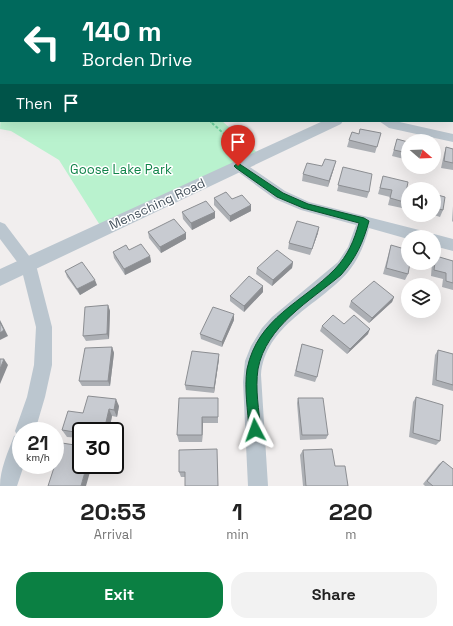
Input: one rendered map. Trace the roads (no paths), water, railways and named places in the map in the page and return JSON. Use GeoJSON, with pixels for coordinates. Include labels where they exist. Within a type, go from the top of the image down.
{"type":"FeatureCollection","features":[{"type":"Feature","properties":{"kind":"street","name":"Mensching Road"},"geometry":{"type":"LineString","coordinates":[[0,278],[334,122]]}},
{"type":"Feature","properties":{"kind":"street"},"geometry":{"type":"LineString","coordinates":[[387,122],[393,125],[453,138]]}},
{"type":"Feature","properties":{"kind":"street"},"geometry":{"type":"LineString","coordinates":[[246,163],[280,195],[306,206],[401,231]]}},
{"type":"Feature","properties":{"kind":"street"},"geometry":{"type":"LineString","coordinates":[[258,486],[252,389],[253,370],[260,347],[272,328],[282,318],[344,266],[357,245],[364,221]]}},
{"type":"Feature","properties":{"kind":"street"},"geometry":{"type":"LineString","coordinates":[[0,228],[28,265],[44,327],[43,365],[36,397],[28,422]]}},
{"type":"Feature","properties":{"kind":"street"},"geometry":{"type":"LineString","coordinates":[[441,242],[453,245]]}},
{"type":"Feature","properties":{"kind":"street"},"geometry":{"type":"LineString","coordinates":[[7,486],[12,471]]}},
{"type":"Feature","properties":{"kind":"park label","name":"Goose Lake Park"},"geometry":{"type":"Point","coordinates":[121,169]}}]}
